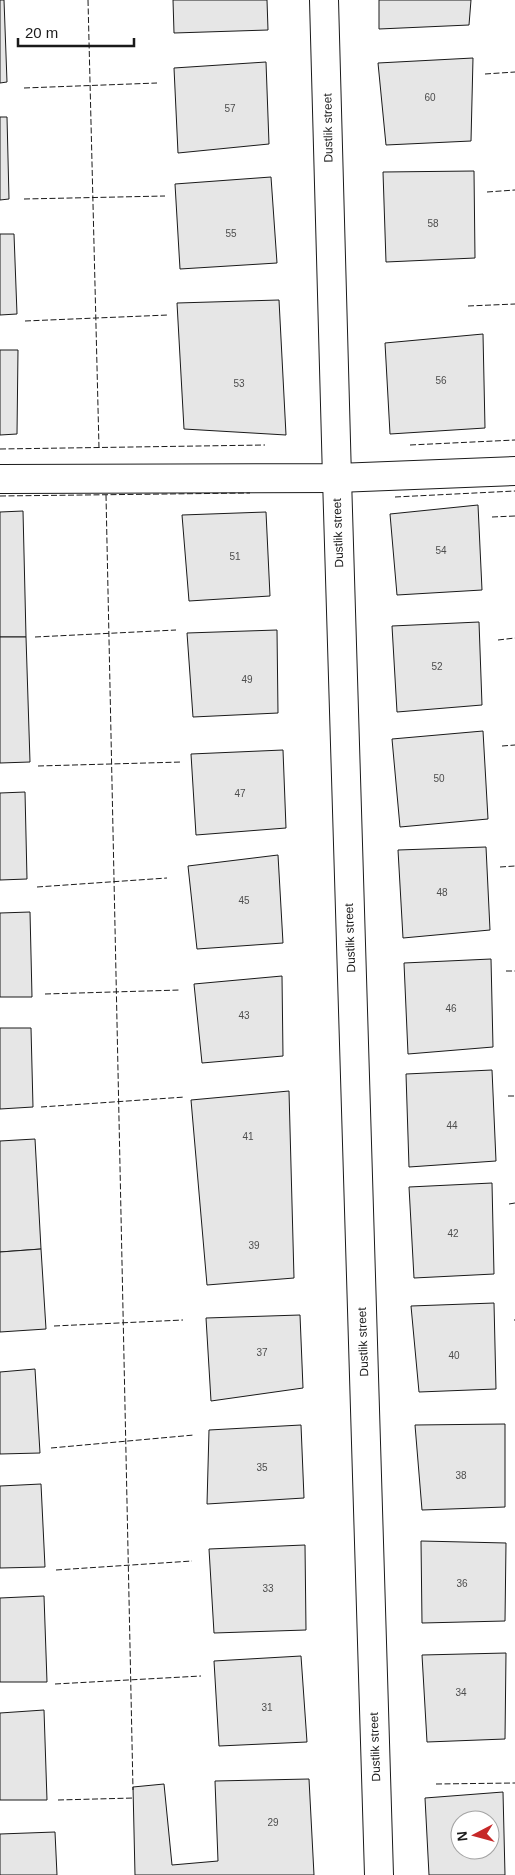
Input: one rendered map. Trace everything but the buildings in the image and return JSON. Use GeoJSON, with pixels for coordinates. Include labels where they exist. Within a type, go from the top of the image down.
{"type":"FeatureCollection","features":[{"type":"Feature","properties":{"kind":"street","name":"Dustlik street"},"geometry":{"type":"LineString","coordinates":[[324,0],[378,1875]]}},
{"type":"Feature","properties":{"kind":"street"},"geometry":{"type":"LineString","coordinates":[[0,479],[337,478],[515,471]]}},
{"type":"Feature","properties":{"kind":"fence"},"geometry":{"type":"LineString","coordinates":[[88,0],[99,448]]}},
{"type":"Feature","properties":{"kind":"fence"},"geometry":{"type":"LineString","coordinates":[[485,74],[515,72]]}},
{"type":"Feature","properties":{"kind":"fence"},"geometry":{"type":"LineString","coordinates":[[24,88],[157,83]]}},
{"type":"Feature","properties":{"kind":"fence"},"geometry":{"type":"LineString","coordinates":[[487,192],[515,190]]}},
{"type":"Feature","properties":{"kind":"fence"},"geometry":{"type":"LineString","coordinates":[[24,199],[165,196]]}},
{"type":"Feature","properties":{"kind":"fence"},"geometry":{"type":"LineString","coordinates":[[468,306],[515,304]]}},
{"type":"Feature","properties":{"kind":"fence"},"geometry":{"type":"LineString","coordinates":[[25,321],[168,315]]}},
{"type":"Feature","properties":{"kind":"fence"},"geometry":{"type":"LineString","coordinates":[[410,445],[515,440]]}},
{"type":"Feature","properties":{"kind":"fence"},"geometry":{"type":"LineString","coordinates":[[0,449],[265,445]]}},
{"type":"Feature","properties":{"kind":"fence"},"geometry":{"type":"LineString","coordinates":[[395,497],[515,491]]}},
{"type":"Feature","properties":{"kind":"fence"},"geometry":{"type":"LineString","coordinates":[[0,496],[250,493]]}},
{"type":"Feature","properties":{"kind":"fence"},"geometry":{"type":"LineString","coordinates":[[106,495],[133,1790]]}},
{"type":"Feature","properties":{"kind":"fence"},"geometry":{"type":"LineString","coordinates":[[492,517],[515,516]]}},
{"type":"Feature","properties":{"kind":"fence"},"geometry":{"type":"LineString","coordinates":[[35,637],[176,630]]}},
{"type":"Feature","properties":{"kind":"fence"},"geometry":{"type":"LineString","coordinates":[[498,640],[515,638]]}},
{"type":"Feature","properties":{"kind":"fence"},"geometry":{"type":"LineString","coordinates":[[502,746],[515,745]]}},
{"type":"Feature","properties":{"kind":"fence"},"geometry":{"type":"LineString","coordinates":[[38,766],[182,762]]}},
{"type":"Feature","properties":{"kind":"fence"},"geometry":{"type":"LineString","coordinates":[[500,867],[515,866]]}},
{"type":"Feature","properties":{"kind":"fence"},"geometry":{"type":"LineString","coordinates":[[37,887],[167,878]]}},
{"type":"Feature","properties":{"kind":"fence"},"geometry":{"type":"LineString","coordinates":[[506,971],[515,971]]}},
{"type":"Feature","properties":{"kind":"fence"},"geometry":{"type":"LineString","coordinates":[[45,994],[180,990]]}},
{"type":"Feature","properties":{"kind":"fence"},"geometry":{"type":"LineString","coordinates":[[508,1096],[515,1096]]}},
{"type":"Feature","properties":{"kind":"fence"},"geometry":{"type":"LineString","coordinates":[[41,1107],[185,1097]]}},
{"type":"Feature","properties":{"kind":"fence"},"geometry":{"type":"LineString","coordinates":[[509,1204],[515,1203]]}},
{"type":"Feature","properties":{"kind":"fence"},"geometry":{"type":"LineString","coordinates":[[54,1326],[183,1320]]}},
{"type":"Feature","properties":{"kind":"fence"},"geometry":{"type":"LineString","coordinates":[[51,1448],[194,1435]]}},
{"type":"Feature","properties":{"kind":"fence"},"geometry":{"type":"LineString","coordinates":[[56,1570],[192,1561]]}},
{"type":"Feature","properties":{"kind":"fence"},"geometry":{"type":"LineString","coordinates":[[55,1684],[201,1676]]}},
{"type":"Feature","properties":{"kind":"fence"},"geometry":{"type":"LineString","coordinates":[[436,1784],[515,1783]]}},
{"type":"Feature","properties":{"kind":"fence"},"geometry":{"type":"LineString","coordinates":[[58,1800],[134,1798]]}}]}
